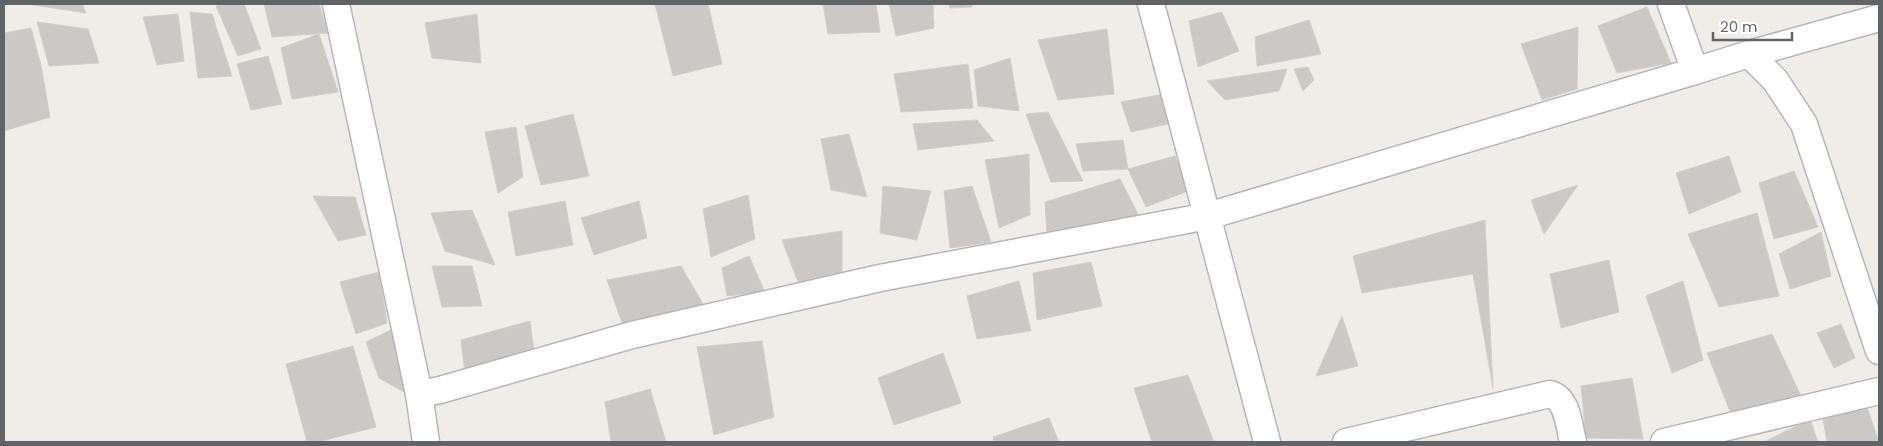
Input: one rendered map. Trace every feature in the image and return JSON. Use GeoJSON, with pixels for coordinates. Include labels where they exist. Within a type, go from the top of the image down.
{"type":"FeatureCollection","features":[{"type":"Feature","properties":{"kind":"street"},"geometry":{"type":"LineString","coordinates":[[336,4],[419,394],[426,442]]}},
{"type":"Feature","properties":{"kind":"street"},"geometry":{"type":"LineString","coordinates":[[1151,4],[1208,216],[1224,286],[1267,442]]}},
{"type":"Feature","properties":{"kind":"street"},"geometry":{"type":"LineString","coordinates":[[1671,4],[1695,71]]}},
{"type":"Feature","properties":{"kind":"street"},"geometry":{"type":"LineString","coordinates":[[419,394],[440,390],[632,335],[870,280],[1208,216],[1749,54],[1879,18]]}},
{"type":"Feature","properties":{"kind":"street"},"geometry":{"type":"LineString","coordinates":[[1749,54],[1775,80],[1804,124],[1879,351]]}},
{"type":"Feature","properties":{"kind":"street"},"geometry":{"type":"LineString","coordinates":[[1664,442],[1879,391]]}},
{"type":"Feature","properties":{"kind":"street"},"geometry":{"type":"LineString","coordinates":[[1346,442],[1550,394],[1557,396],[1564,405],[1573,442]]}},
{"type":"Feature","properties":{"kind":"building"},"geometry":{"type":"Polygon","coordinates":[[[27,4],[82,4],[86,13],[27,4]]]}},
{"type":"Feature","properties":{"kind":"building"},"geometry":{"type":"Polygon","coordinates":[[[244,4],[261,49],[238,56],[216,6],[244,4]]]}},
{"type":"Feature","properties":{"kind":"building"},"geometry":{"type":"Polygon","coordinates":[[[264,4],[319,4],[328,33],[272,37],[264,4]]]}},
{"type":"Feature","properties":{"kind":"building"},"geometry":{"type":"Polygon","coordinates":[[[655,4],[708,4],[722,64],[673,76],[655,4]]]}},
{"type":"Feature","properties":{"kind":"building"},"geometry":{"type":"Polygon","coordinates":[[[823,4],[876,4],[880,32],[828,34],[823,4]]]}},
{"type":"Feature","properties":{"kind":"building"},"geometry":{"type":"Polygon","coordinates":[[[889,4],[933,4],[934,28],[896,36],[889,4]]]}},
{"type":"Feature","properties":{"kind":"building"},"geometry":{"type":"Polygon","coordinates":[[[949,4],[972,4],[972,7],[950,8],[949,4]]]}},
{"type":"Feature","properties":{"kind":"building"},"geometry":{"type":"Polygon","coordinates":[[[1647,7],[1671,63],[1617,73],[1598,26],[1647,7]]]}},
{"type":"Feature","properties":{"kind":"building"},"geometry":{"type":"Polygon","coordinates":[[[190,12],[212,14],[232,76],[198,78],[190,12]]]}},
{"type":"Feature","properties":{"kind":"building"},"geometry":{"type":"Polygon","coordinates":[[[1222,12],[1239,51],[1198,67],[1189,21],[1222,12]]]}},
{"type":"Feature","properties":{"kind":"building"},"geometry":{"type":"Polygon","coordinates":[[[178,14],[184,61],[157,65],[143,17],[178,14]]]}},
{"type":"Feature","properties":{"kind":"building"},"geometry":{"type":"Polygon","coordinates":[[[477,14],[481,63],[432,58],[425,23],[477,14]]]}},
{"type":"Feature","properties":{"kind":"building"},"geometry":{"type":"Polygon","coordinates":[[[1309,20],[1321,54],[1257,66],[1255,37],[1309,20]]]}},
{"type":"Feature","properties":{"kind":"building"},"geometry":{"type":"Polygon","coordinates":[[[37,22],[88,29],[99,63],[49,66],[37,22]]]}},
{"type":"Feature","properties":{"kind":"building"},"geometry":{"type":"Polygon","coordinates":[[[1578,27],[1577,89],[1542,100],[1521,44],[1578,27]]]}},
{"type":"Feature","properties":{"kind":"building"},"geometry":{"type":"Polygon","coordinates":[[[31,28],[41,65],[50,117],[4,131],[4,33],[31,28]]]}},
{"type":"Feature","properties":{"kind":"building"},"geometry":{"type":"Polygon","coordinates":[[[1107,29],[1114,94],[1058,100],[1038,40],[1107,29]]]}},
{"type":"Feature","properties":{"kind":"building"},"geometry":{"type":"Polygon","coordinates":[[[319,34],[338,92],[292,99],[281,48],[319,34]]]}},
{"type":"Feature","properties":{"kind":"building"},"geometry":{"type":"Polygon","coordinates":[[[268,56],[282,104],[251,110],[237,64],[268,56]]]}},
{"type":"Feature","properties":{"kind":"building"},"geometry":{"type":"Polygon","coordinates":[[[1010,58],[1019,111],[978,106],[974,70],[1010,58]]]}},
{"type":"Feature","properties":{"kind":"building"},"geometry":{"type":"Polygon","coordinates":[[[968,64],[973,108],[901,112],[894,74],[968,64]]]}},
{"type":"Feature","properties":{"kind":"building"},"geometry":{"type":"Polygon","coordinates":[[[1308,67],[1314,80],[1303,91],[1294,69],[1308,67]]]}},
{"type":"Feature","properties":{"kind":"building"},"geometry":{"type":"Polygon","coordinates":[[[1287,69],[1279,91],[1225,100],[1207,81],[1287,69]]]}},
{"type":"Feature","properties":{"kind":"building"},"geometry":{"type":"Polygon","coordinates":[[[1164,94],[1172,123],[1131,132],[1121,102],[1164,94]]]}},
{"type":"Feature","properties":{"kind":"building"},"geometry":{"type":"Polygon","coordinates":[[[1048,112],[1083,181],[1051,182],[1026,114],[1048,112]]]}},
{"type":"Feature","properties":{"kind":"building"},"geometry":{"type":"Polygon","coordinates":[[[573,114],[589,176],[541,185],[525,126],[573,114]]]}},
{"type":"Feature","properties":{"kind":"building"},"geometry":{"type":"Polygon","coordinates":[[[977,120],[994,141],[918,150],[913,124],[977,120]]]}},
{"type":"Feature","properties":{"kind":"building"},"geometry":{"type":"Polygon","coordinates":[[[516,127],[523,177],[498,193],[485,132],[516,127]]]}},
{"type":"Feature","properties":{"kind":"building"},"geometry":{"type":"Polygon","coordinates":[[[849,134],[867,197],[831,190],[821,139],[849,134]]]}},
{"type":"Feature","properties":{"kind":"building"},"geometry":{"type":"Polygon","coordinates":[[[1123,140],[1128,169],[1083,171],[1076,144],[1123,140]]]}},
{"type":"Feature","properties":{"kind":"building"},"geometry":{"type":"Polygon","coordinates":[[[1029,154],[1030,215],[999,228],[985,160],[1029,154]]]}},
{"type":"Feature","properties":{"kind":"building"},"geometry":{"type":"Polygon","coordinates":[[[1175,156],[1188,191],[1146,207],[1128,169],[1175,156]]]}},
{"type":"Feature","properties":{"kind":"building"},"geometry":{"type":"Polygon","coordinates":[[[1729,156],[1741,192],[1689,214],[1676,173],[1729,156]]]}},
{"type":"Feature","properties":{"kind":"building"},"geometry":{"type":"Polygon","coordinates":[[[1794,171],[1818,227],[1774,239],[1759,183],[1794,171]]]}},
{"type":"Feature","properties":{"kind":"building"},"geometry":{"type":"Polygon","coordinates":[[[1120,179],[1140,218],[1047,234],[1045,202],[1120,179]]]}},
{"type":"Feature","properties":{"kind":"building"},"geometry":{"type":"Polygon","coordinates":[[[1578,185],[1544,234],[1531,200],[1578,185]]]}},
{"type":"Feature","properties":{"kind":"building"},"geometry":{"type":"Polygon","coordinates":[[[883,186],[931,191],[917,240],[880,233],[883,186]]]}},
{"type":"Feature","properties":{"kind":"building"},"geometry":{"type":"Polygon","coordinates":[[[972,186],[991,242],[950,248],[944,191],[972,186]]]}},
{"type":"Feature","properties":{"kind":"building"},"geometry":{"type":"Polygon","coordinates":[[[748,195],[755,239],[711,257],[703,209],[748,195]]]}},
{"type":"Feature","properties":{"kind":"building"},"geometry":{"type":"Polygon","coordinates":[[[313,196],[355,197],[366,235],[338,241],[313,196]]]}},
{"type":"Feature","properties":{"kind":"building"},"geometry":{"type":"Polygon","coordinates":[[[565,201],[573,245],[516,256],[508,212],[565,201]]]}},
{"type":"Feature","properties":{"kind":"building"},"geometry":{"type":"Polygon","coordinates":[[[639,201],[647,238],[594,255],[581,218],[639,201]]]}},
{"type":"Feature","properties":{"kind":"building"},"geometry":{"type":"Polygon","coordinates":[[[472,210],[495,265],[445,251],[431,213],[472,210]]]}},
{"type":"Feature","properties":{"kind":"building"},"geometry":{"type":"Polygon","coordinates":[[[1757,213],[1779,296],[1719,307],[1688,234],[1757,213]]]}},
{"type":"Feature","properties":{"kind":"building"},"geometry":{"type":"Polygon","coordinates":[[[1485,220],[1493,388],[1473,274],[1362,293],[1353,256],[1485,220]]]}},
{"type":"Feature","properties":{"kind":"building"},"geometry":{"type":"Polygon","coordinates":[[[842,231],[842,272],[798,282],[782,240],[842,231]]]}},
{"type":"Feature","properties":{"kind":"building"},"geometry":{"type":"Polygon","coordinates":[[[1821,232],[1831,276],[1790,289],[1779,254],[1821,232]]]}},
{"type":"Feature","properties":{"kind":"building"},"geometry":{"type":"Polygon","coordinates":[[[749,256],[765,292],[727,296],[722,268],[749,256]]]}},
{"type":"Feature","properties":{"kind":"building"},"geometry":{"type":"Polygon","coordinates":[[[1609,260],[1619,312],[1561,328],[1550,274],[1609,260]]]}},
{"type":"Feature","properties":{"kind":"building"},"geometry":{"type":"Polygon","coordinates":[[[1091,262],[1102,306],[1037,320],[1033,273],[1091,262]]]}},
{"type":"Feature","properties":{"kind":"building"},"geometry":{"type":"Polygon","coordinates":[[[432,266],[472,266],[482,306],[442,307],[432,266]]]}},
{"type":"Feature","properties":{"kind":"building"},"geometry":{"type":"Polygon","coordinates":[[[681,266],[706,309],[622,323],[607,280],[681,266]]]}},
{"type":"Feature","properties":{"kind":"building"},"geometry":{"type":"Polygon","coordinates":[[[379,272],[387,323],[356,334],[340,282],[379,272]]]}},
{"type":"Feature","properties":{"kind":"building"},"geometry":{"type":"Polygon","coordinates":[[[1019,281],[1031,331],[977,339],[967,296],[1019,281]]]}},
{"type":"Feature","properties":{"kind":"building"},"geometry":{"type":"Polygon","coordinates":[[[1683,281],[1703,360],[1672,373],[1646,296],[1683,281]]]}},
{"type":"Feature","properties":{"kind":"building"},"geometry":{"type":"Polygon","coordinates":[[[1342,316],[1358,366],[1316,376],[1342,316]]]}},
{"type":"Feature","properties":{"kind":"building"},"geometry":{"type":"Polygon","coordinates":[[[530,321],[534,352],[466,382],[461,340],[530,321]]]}},
{"type":"Feature","properties":{"kind":"building"},"geometry":{"type":"Polygon","coordinates":[[[1841,324],[1855,358],[1834,368],[1817,333],[1841,324]]]}},
{"type":"Feature","properties":{"kind":"building"},"geometry":{"type":"Polygon","coordinates":[[[395,328],[404,392],[379,378],[366,342],[395,328]]]}},
{"type":"Feature","properties":{"kind":"building"},"geometry":{"type":"Polygon","coordinates":[[[1772,334],[1801,396],[1731,414],[1707,353],[1772,334]]]}},
{"type":"Feature","properties":{"kind":"building"},"geometry":{"type":"Polygon","coordinates":[[[762,341],[774,417],[714,435],[697,347],[762,341]]]}},
{"type":"Feature","properties":{"kind":"building"},"geometry":{"type":"Polygon","coordinates":[[[353,346],[376,427],[318,442],[307,442],[286,364],[353,346]]]}},
{"type":"Feature","properties":{"kind":"building"},"geometry":{"type":"Polygon","coordinates":[[[943,353],[961,403],[894,425],[878,378],[943,353]]]}},
{"type":"Feature","properties":{"kind":"building"},"geometry":{"type":"Polygon","coordinates":[[[1188,375],[1214,442],[1152,442],[1134,388],[1188,375]]]}},
{"type":"Feature","properties":{"kind":"building"},"geometry":{"type":"Polygon","coordinates":[[[1632,378],[1643,439],[1586,438],[1581,386],[1632,378]]]}},
{"type":"Feature","properties":{"kind":"building"},"geometry":{"type":"Polygon","coordinates":[[[650,389],[666,442],[611,442],[605,402],[650,389]]]}},
{"type":"Feature","properties":{"kind":"building"},"geometry":{"type":"Polygon","coordinates":[[[1867,407],[1878,440],[1874,442],[1827,442],[1823,419],[1867,407]]]}},
{"type":"Feature","properties":{"kind":"building"},"geometry":{"type":"Polygon","coordinates":[[[1049,418],[1059,442],[994,442],[993,437],[1049,418]]]}},
{"type":"Feature","properties":{"kind":"building"},"geometry":{"type":"Polygon","coordinates":[[[1810,419],[1818,442],[1764,442],[1810,419]]]}}]}
